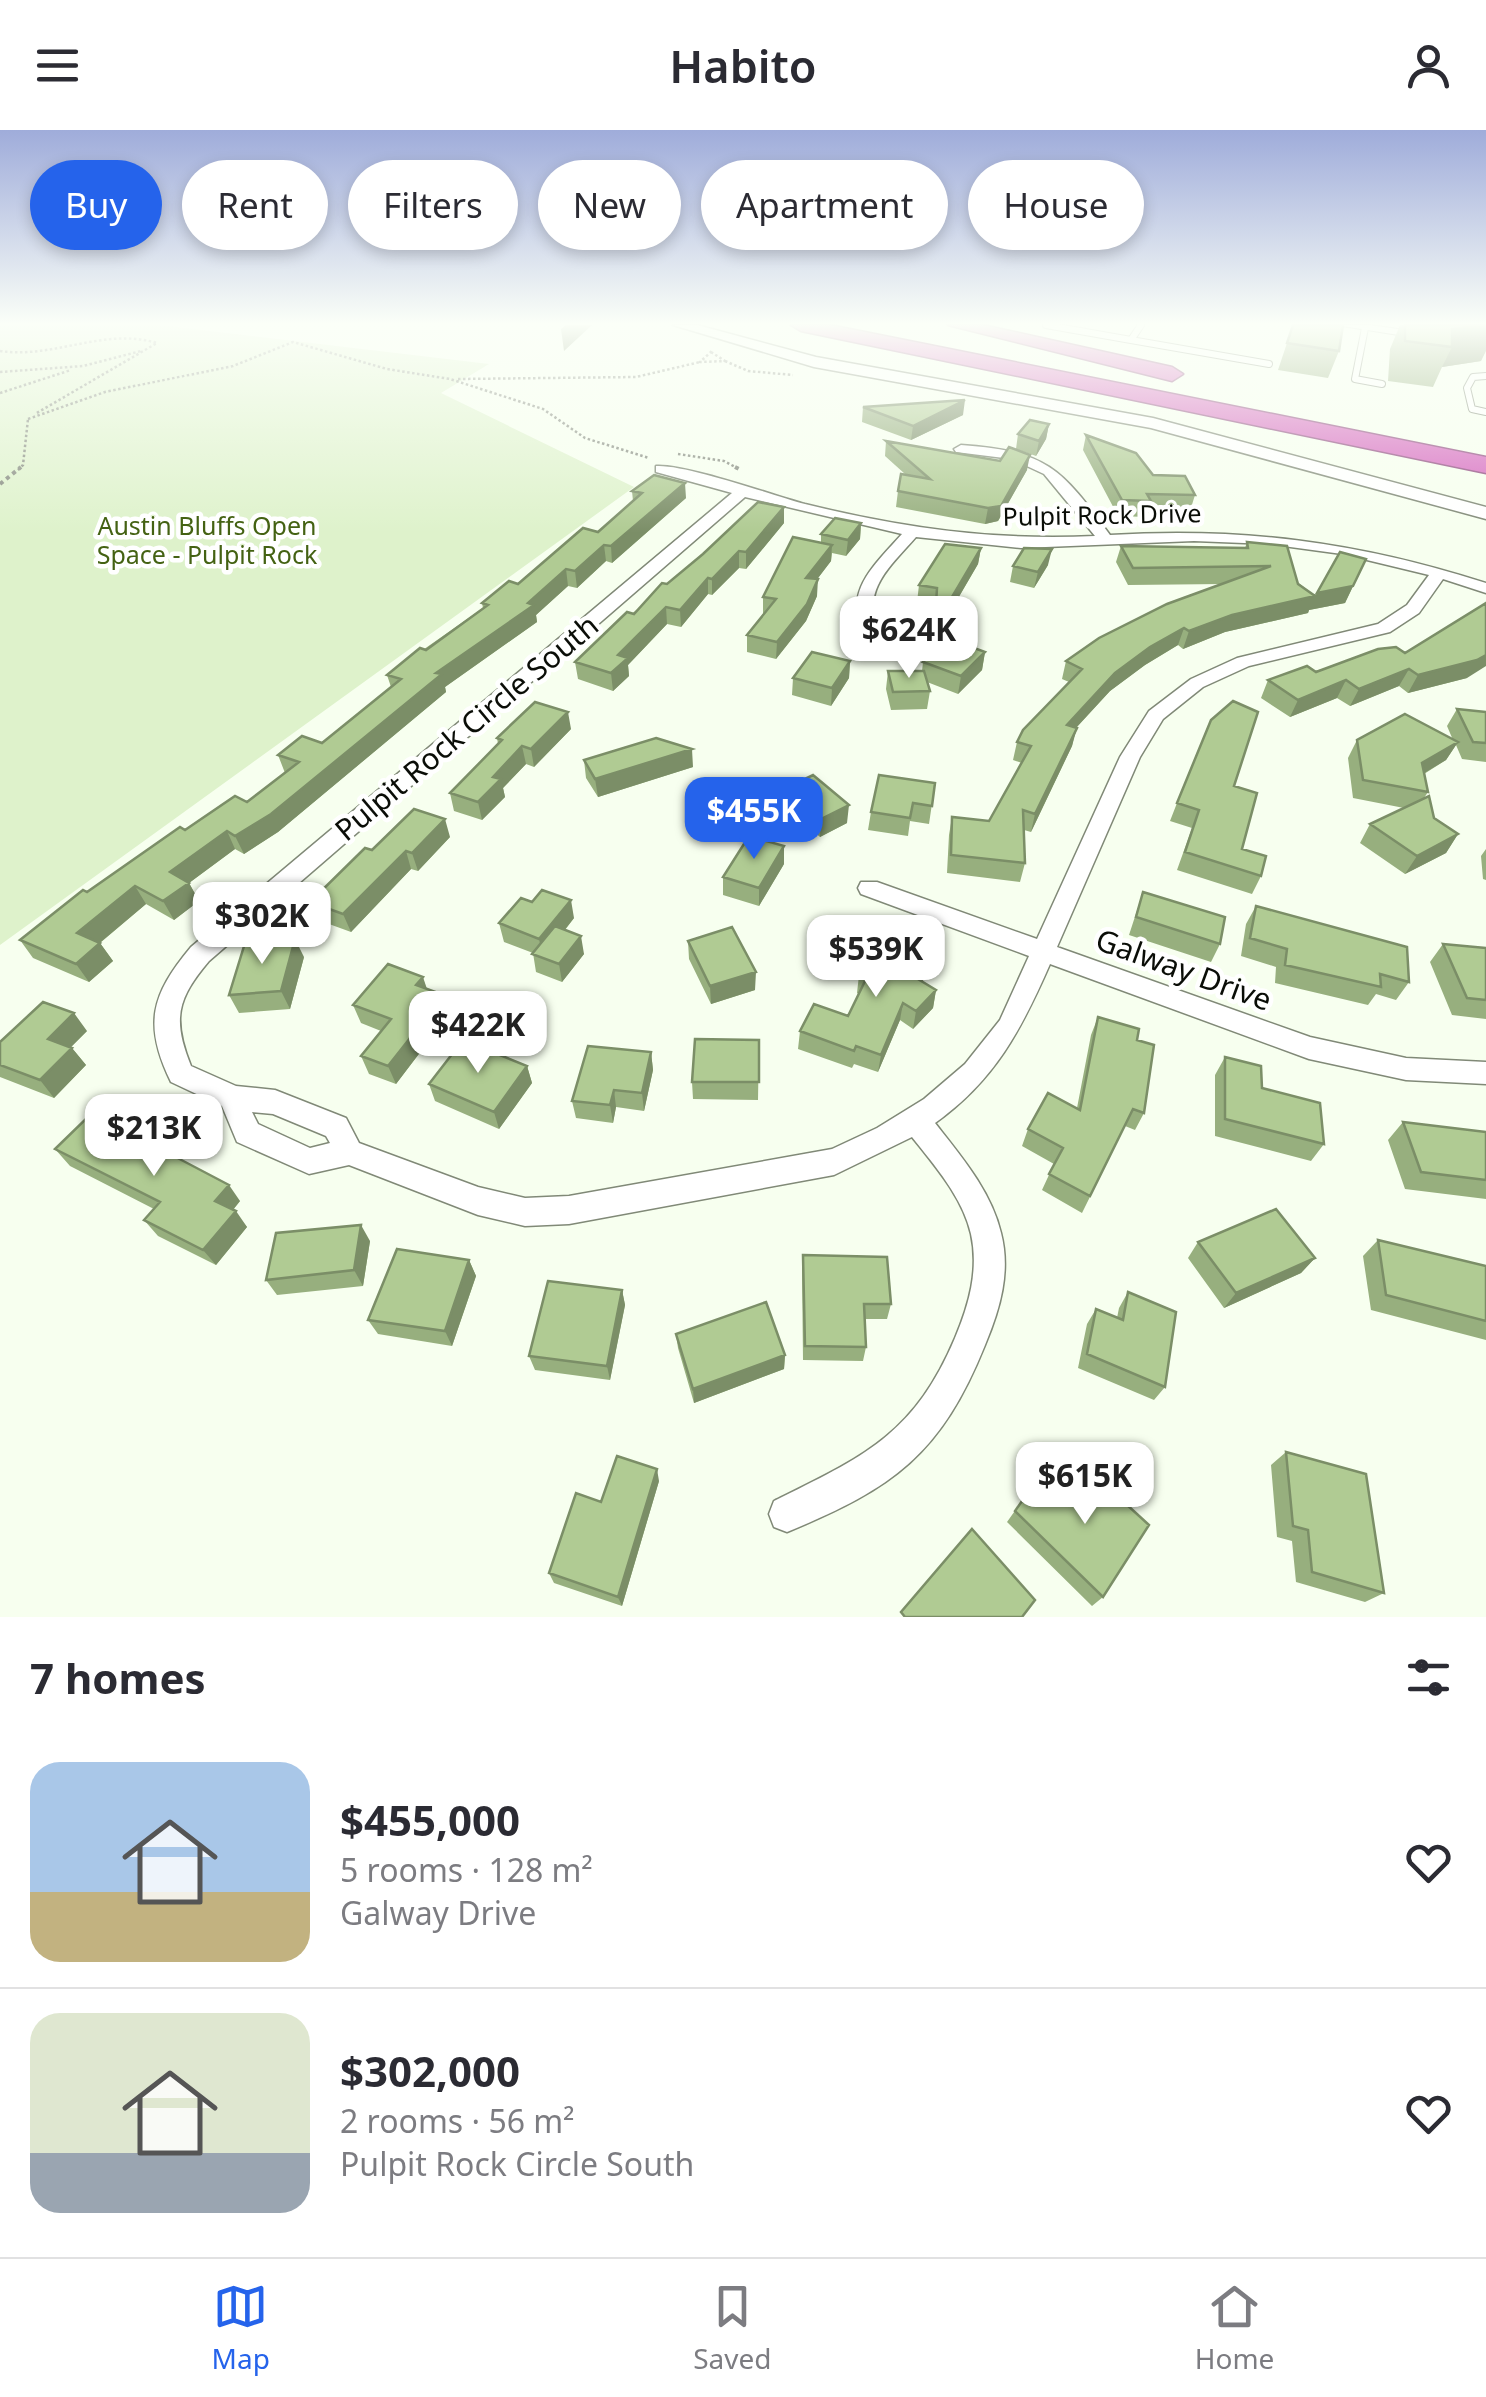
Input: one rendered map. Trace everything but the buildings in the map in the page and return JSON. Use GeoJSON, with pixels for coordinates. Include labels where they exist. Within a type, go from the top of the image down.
{"type":"FeatureCollection","features":[{"type":"Feature","properties":{"kind":"highway"},"geometry":{"type":"LineString","coordinates":[[1131,394],[1486,465]]}},
{"type":"Feature","properties":{"kind":"highway"},"geometry":{"type":"LineString","coordinates":[[1232,394],[1486,444]]}},
{"type":"Feature","properties":{"kind":"main road"},"geometry":{"type":"LineString","coordinates":[[994,394],[1153,423],[1486,514]]}},
{"type":"Feature","properties":{"kind":"street"},"geometry":{"type":"LineString","coordinates":[[961,449],[1014,454],[1050,468],[1106,540]]}},
{"type":"Feature","properties":{"kind":"street","name":"Pulpit Rock Drive"},"geometry":{"type":"LineString","coordinates":[[661,469],[742,492],[914,530],[1002,542],[1193,536],[1270,540],[1334,548],[1486,588]]}},
{"type":"Feature","properties":{"kind":"street","name":"Pulpit Rock Circle South"},"geometry":{"type":"LineString","coordinates":[[349,1152],[336,1127],[275,1102],[233,1098],[182,1074],[163,1033],[166,1006],[176,981],[200,954],[742,492]]}},
{"type":"Feature","properties":{"kind":"street"},"geometry":{"type":"LineString","coordinates":[[871,644],[862,623],[863,591],[914,530]]}},
{"type":"Feature","properties":{"kind":"street","name":"Pulpit Rock Circle South"},"geometry":{"type":"LineString","coordinates":[[233,1098],[247,1133],[308,1162],[349,1152],[478,1201],[525,1212],[569,1210],[834,1162],[918,1123],[960,1089],[992,1054],[1010,1026],[1130,757],[1156,715],[1196,683],[1243,662],[1384,628],[1413,609],[1438,573]]}},
{"type":"Feature","properties":{"kind":"street","name":"Galway Drive"},"geometry":{"type":"LineString","coordinates":[[869,888],[1309,1048],[1406,1068],[1486,1074]]}},
{"type":"Feature","properties":{"kind":"street"},"geometry":{"type":"LineString","coordinates":[[786,1514],[860,1476],[906,1446],[942,1404],[984,1313],[994,1266],[980,1216],[956,1170],[918,1123]]}},
{"type":"Feature","properties":{"kind":"lane"},"geometry":{"type":"LineString","coordinates":[[1486,398],[1468,396],[1472,409],[1486,412]]}},
{"type":"Feature","properties":{"kind":"path"},"geometry":{"type":"LineString","coordinates":[[0,484],[23,465],[28,419],[63,394]]}},
{"type":"Feature","properties":{"kind":"path"},"geometry":{"type":"LineString","coordinates":[[28,419],[98,394]]}},
{"type":"Feature","properties":{"kind":"path"},"geometry":{"type":"LineString","coordinates":[[498,394],[543,409],[584,438],[664,462],[661,469]]}},
{"type":"Feature","properties":{"kind":"green space","name":"Austin Bluffs Open Space - Pulpit Rock"},"geometry":{"type":"Polygon","coordinates":[[[0,394],[444,394],[634,487],[0,945],[0,394]]]}}]}
